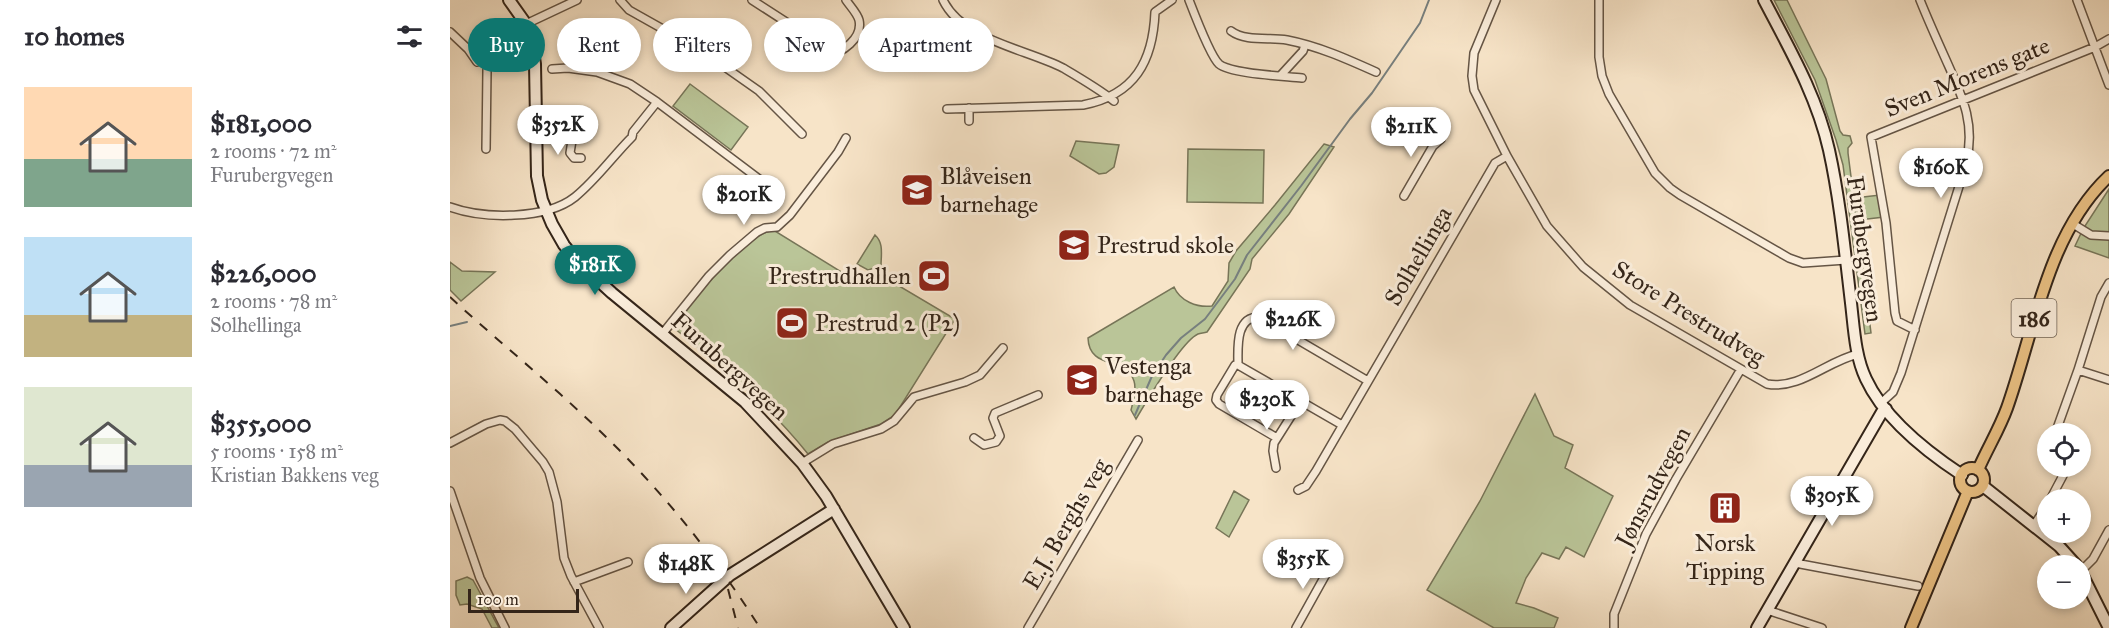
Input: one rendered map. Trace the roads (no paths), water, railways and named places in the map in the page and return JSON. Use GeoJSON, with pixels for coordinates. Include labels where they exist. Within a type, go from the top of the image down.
{"type":"FeatureCollection","features":[{"type":"Feature","properties":{"kind":"main road","name":"Furubergvegen"},"geometry":{"type":"LineString","coordinates":[[509,0],[522,18]]}},
{"type":"Feature","properties":{"kind":"main road","name":"Furubergvegen"},"geometry":{"type":"LineString","coordinates":[[1764,0],[1804,79],[1824,130],[1833,170],[1858,354],[1865,378],[1884,406],[1919,443],[1934,457],[1962,475]]}},
{"type":"Feature","properties":{"kind":"main road","name":"Furubergvegen"},"geometry":{"type":"LineString","coordinates":[[535,72],[537,176],[546,210],[564,245],[576,260],[627,306],[745,402],[802,463],[834,509],[904,628]]}},
{"type":"Feature","properties":{"kind":"main road","name":"186"},"geometry":{"type":"LineString","coordinates":[[1978,470],[2007,408],[2043,289],[2056,258],[2073,224],[2091,196],[2109,176]]}},
{"type":"Feature","properties":{"kind":"main road"},"geometry":{"type":"LineString","coordinates":[[1757,628],[1884,406]]}},
{"type":"Feature","properties":{"kind":"main road"},"geometry":{"type":"LineString","coordinates":[[1968,469],[1978,470],[1983,477],[1983,486],[1978,490],[1968,491],[1961,485],[1962,475],[1968,469]]}},
{"type":"Feature","properties":{"kind":"main road"},"geometry":{"type":"LineString","coordinates":[[1983,486],[2034,525],[2068,555]]}},
{"type":"Feature","properties":{"kind":"main road"},"geometry":{"type":"LineString","coordinates":[[1911,628],[1968,491]]}},
{"type":"Feature","properties":{"kind":"main road"},"geometry":{"type":"LineString","coordinates":[[670,628],[726,579],[834,509]]}},
{"type":"Feature","properties":{"kind":"main road"},"geometry":{"type":"LineString","coordinates":[[2091,591],[2109,628]]}},
{"type":"Feature","properties":{"kind":"street"},"geometry":{"type":"LineString","coordinates":[[620,0],[633,12],[702,51],[759,91],[802,134]]}},
{"type":"Feature","properties":{"kind":"street"},"geometry":{"type":"LineString","coordinates":[[752,0],[800,31],[827,54],[842,51],[860,29],[856,14],[846,0]]}},
{"type":"Feature","properties":{"kind":"street"},"geometry":{"type":"LineString","coordinates":[[943,0],[950,13],[962,24],[1062,68],[1112,99]]}},
{"type":"Feature","properties":{"kind":"street"},"geometry":{"type":"LineString","coordinates":[[947,109],[1083,105],[1112,99],[1141,68],[1150,49],[1155,30],[1155,12],[1172,0]]}},
{"type":"Feature","properties":{"kind":"street"},"geometry":{"type":"LineString","coordinates":[[1189,0],[1213,54],[1222,66],[1236,71],[1302,78]]}},
{"type":"Feature","properties":{"kind":"street","name":"Store Prestrudveg"},"geometry":{"type":"LineString","coordinates":[[1496,0],[1474,53],[1472,76],[1479,103],[1547,225],[1583,267],[1630,304],[1767,384],[1787,385],[1840,359],[1858,354]]}},
{"type":"Feature","properties":{"kind":"street"},"geometry":{"type":"LineString","coordinates":[[1599,0],[1599,57],[1602,76],[1624,119],[1660,179],[1680,195],[1789,258],[1803,263],[1846,260]]}},
{"type":"Feature","properties":{"kind":"street"},"geometry":{"type":"LineString","coordinates":[[1884,406],[1901,373],[1915,330],[1968,153],[1970,131],[1963,99],[1920,0]]}},
{"type":"Feature","properties":{"kind":"street"},"geometry":{"type":"LineString","coordinates":[[2077,0],[2109,85]]}},
{"type":"Feature","properties":{"kind":"street"},"geometry":{"type":"LineString","coordinates":[[538,18],[573,1]]}},
{"type":"Feature","properties":{"kind":"street"},"geometry":{"type":"LineString","coordinates":[[1231,31],[1240,36],[1286,40],[1305,45],[1342,56],[1376,72]]}},
{"type":"Feature","properties":{"kind":"street"},"geometry":{"type":"LineString","coordinates":[[450,32],[468,49]]}},
{"type":"Feature","properties":{"kind":"street","name":"Sven Morens gate"},"geometry":{"type":"LineString","coordinates":[[1915,330],[1897,321],[1894,313],[1883,206],[1871,136],[2109,39]]}},
{"type":"Feature","properties":{"kind":"street"},"geometry":{"type":"LineString","coordinates":[[1281,75],[1303,51],[1305,45]]}},
{"type":"Feature","properties":{"kind":"street"},"geometry":{"type":"LineString","coordinates":[[552,69],[582,69],[612,76],[636,88],[759,179]]}},
{"type":"Feature","properties":{"kind":"street"},"geometry":{"type":"LineString","coordinates":[[486,72],[486,149]]}},
{"type":"Feature","properties":{"kind":"street"},"geometry":{"type":"LineString","coordinates":[[450,207],[494,215],[546,210],[567,202],[582,190],[632,136],[657,102]]}},
{"type":"Feature","properties":{"kind":"street"},"geometry":{"type":"LineString","coordinates":[[969,108],[969,121]]}},
{"type":"Feature","properties":{"kind":"street"},"geometry":{"type":"LineString","coordinates":[[574,128],[570,153],[574,158],[581,159]]}},
{"type":"Feature","properties":{"kind":"street"},"geometry":{"type":"LineString","coordinates":[[663,333],[709,276],[730,255],[757,232],[765,228],[777,227],[790,215],[846,138]]}},
{"type":"Feature","properties":{"kind":"street","name":"Solhellinga"},"geometry":{"type":"LineString","coordinates":[[1404,196],[1433,146],[1441,139]]}},
{"type":"Feature","properties":{"kind":"street","name":"Solhellinga"},"geometry":{"type":"LineString","coordinates":[[1298,490],[1306,486],[1316,471],[1495,164],[1507,156]]}},
{"type":"Feature","properties":{"kind":"street"},"geometry":{"type":"LineString","coordinates":[[2073,224],[2091,235],[2109,236]]}},
{"type":"Feature","properties":{"kind":"street"},"geometry":{"type":"LineString","coordinates":[[2059,423],[2101,297],[2109,283]]}},
{"type":"Feature","properties":{"kind":"street"},"geometry":{"type":"LineString","coordinates":[[1238,365],[1238,343],[1241,329],[1249,319],[1259,317],[1368,381]]}},
{"type":"Feature","properties":{"kind":"street"},"geometry":{"type":"LineString","coordinates":[[802,463],[833,444],[881,429],[894,421],[914,397],[965,382],[980,375],[1003,348]]}},
{"type":"Feature","properties":{"kind":"street"},"geometry":{"type":"LineString","coordinates":[[1238,365],[1342,425]]}},
{"type":"Feature","properties":{"kind":"street"},"geometry":{"type":"LineString","coordinates":[[1238,365],[1233,368],[1217,394],[1216,400],[1219,404],[1278,438]]}},
{"type":"Feature","properties":{"kind":"street","name":"Jønsrudvegen"},"geometry":{"type":"LineString","coordinates":[[1614,628],[1614,614],[1646,534],[1741,369]]}},
{"type":"Feature","properties":{"kind":"street"},"geometry":{"type":"LineString","coordinates":[[2078,370],[2109,380]]}},
{"type":"Feature","properties":{"kind":"street"},"geometry":{"type":"LineString","coordinates":[[974,438],[984,445],[996,442],[1000,436],[993,418],[995,413],[1038,394]]}},
{"type":"Feature","properties":{"kind":"street"},"geometry":{"type":"LineString","coordinates":[[1276,468],[1273,451],[1278,438],[1300,402]]}},
{"type":"Feature","properties":{"kind":"street"},"geometry":{"type":"LineString","coordinates":[[450,443],[486,424],[500,420],[511,424],[524,438],[543,462],[552,481],[564,558],[599,628]]}},
{"type":"Feature","properties":{"kind":"street","name":"E.J. Berghs veg"},"geometry":{"type":"LineString","coordinates":[[1028,628],[1138,440]]}},
{"type":"Feature","properties":{"kind":"street"},"geometry":{"type":"LineString","coordinates":[[450,491],[480,578],[505,628]]}},
{"type":"Feature","properties":{"kind":"street"},"geometry":{"type":"LineString","coordinates":[[2034,525],[2037,520]]}},
{"type":"Feature","properties":{"kind":"street"},"geometry":{"type":"LineString","coordinates":[[2091,561],[2109,530]]}},
{"type":"Feature","properties":{"kind":"street"},"geometry":{"type":"LineString","coordinates":[[1296,628],[1326,574],[1328,556]]}},
{"type":"Feature","properties":{"kind":"street"},"geometry":{"type":"LineString","coordinates":[[574,582],[628,562]]}},
{"type":"Feature","properties":{"kind":"street"},"geometry":{"type":"LineString","coordinates":[[1796,563],[1918,586]]}},
{"type":"Feature","properties":{"kind":"street"},"geometry":{"type":"LineString","coordinates":[[1767,610],[1822,628]]}},
{"type":"Feature","properties":{"kind":"waterway"},"geometry":{"type":"LineString","coordinates":[[1135,415],[1152,376],[1166,355],[1181,338],[1205,319],[1235,279],[1247,255],[1372,93],[1420,23],[1429,0]]}},
{"type":"Feature","properties":{"kind":"waterway"},"geometry":{"type":"LineString","coordinates":[[450,326],[467,322]]}},
{"type":"Feature","properties":{"kind":"railway"},"geometry":{"type":"LineString","coordinates":[[450,297],[584,416],[647,479],[707,551],[760,628]]}},
{"type":"Feature","properties":{"kind":"railway"},"geometry":{"type":"LineString","coordinates":[[728,589],[738,628]]}},
{"type":"Feature","properties":{"kind":"place","name":"Blåveisen barnehage"},"geometry":{"type":"Point","coordinates":[917,190]}},
{"type":"Feature","properties":{"kind":"place","name":"Prestrud skole"},"geometry":{"type":"Point","coordinates":[1074,245]}},
{"type":"Feature","properties":{"kind":"place","name":"Prestrudhallen"},"geometry":{"type":"Point","coordinates":[934,276]}},
{"type":"Feature","properties":{"kind":"place","name":"Prestrud 2 (P2)"},"geometry":{"type":"Point","coordinates":[792,323]}},
{"type":"Feature","properties":{"kind":"place","name":"Vestenga barnehage"},"geometry":{"type":"Point","coordinates":[1082,380]}},
{"type":"Feature","properties":{"kind":"place","name":"Norsk Tipping"},"geometry":{"type":"Point","coordinates":[1725,508]}}]}
